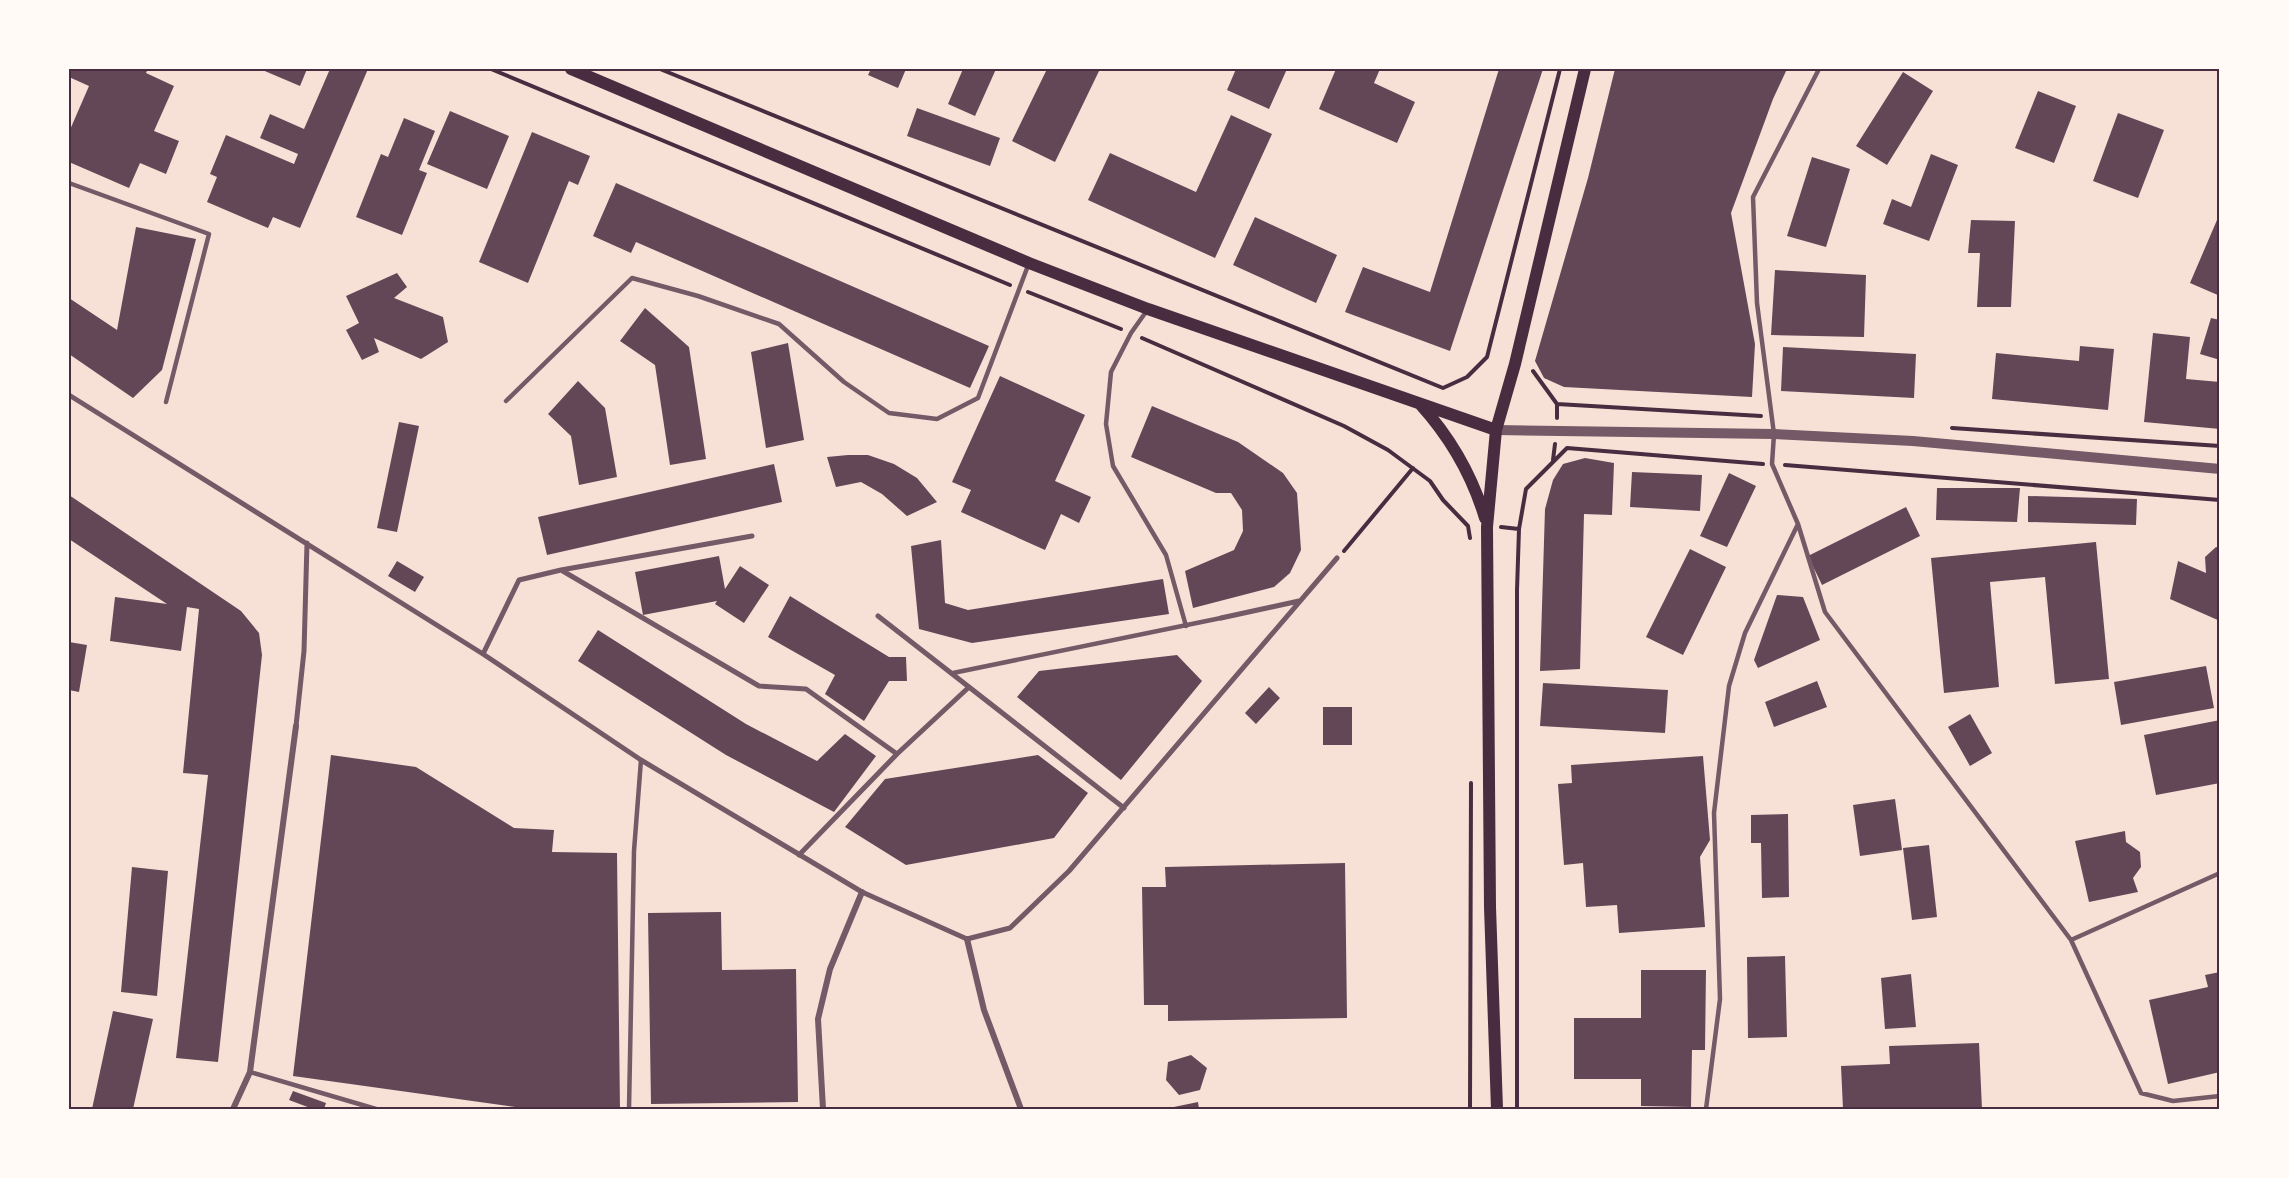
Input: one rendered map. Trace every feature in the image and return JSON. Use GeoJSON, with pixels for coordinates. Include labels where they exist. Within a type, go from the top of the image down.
{"type":"FeatureCollection","features":[{"type":"Feature","properties":{"kind":"main road"},"geometry":{"type":"LineString","coordinates":[[571,69],[1029,263],[1148,309],[1496,430]]}},
{"type":"Feature","properties":{"kind":"main road"},"geometry":{"type":"LineString","coordinates":[[1497,1109],[1490,907],[1487,526],[1496,430],[1515,364],[1585,69]]}},
{"type":"Feature","properties":{"kind":"main road"},"geometry":{"type":"LineString","coordinates":[[1419,403],[1452,446],[1476,488],[1487,526]]}},
{"type":"Feature","properties":{"kind":"street"},"geometry":{"type":"LineString","coordinates":[[69,395],[483,654],[641,760],[862,892],[967,939],[1010,928],[1069,871],[1337,558]]}},
{"type":"Feature","properties":{"kind":"street"},"geometry":{"type":"LineString","coordinates":[[1496,430],[1774,434],[1913,441],[2220,469]]}},
{"type":"Feature","properties":{"kind":"street"},"geometry":{"type":"LineString","coordinates":[[483,654],[519,580],[561,570],[752,536]]}},
{"type":"Feature","properties":{"kind":"street"},"geometry":{"type":"LineString","coordinates":[[233,1109],[250,1072],[296,726],[304,651],[307,543]]}},
{"type":"Feature","properties":{"kind":"street"},"geometry":{"type":"LineString","coordinates":[[561,570],[759,686],[806,689],[897,754]]}},
{"type":"Feature","properties":{"kind":"street"},"geometry":{"type":"LineString","coordinates":[[1221,618],[1299,601]]}},
{"type":"Feature","properties":{"kind":"street"},"geometry":{"type":"LineString","coordinates":[[878,616],[1124,808]]}},
{"type":"Feature","properties":{"kind":"street"},"geometry":{"type":"LineString","coordinates":[[799,855],[897,754],[968,688]]}},
{"type":"Feature","properties":{"kind":"street"},"geometry":{"type":"LineString","coordinates":[[823,1109],[818,1019],[830,969],[862,892]]}},
{"type":"Feature","properties":{"kind":"street"},"geometry":{"type":"LineString","coordinates":[[967,939],[984,1010],[1021,1109]]}},
{"type":"Feature","properties":{"kind":"lane"},"geometry":{"type":"LineString","coordinates":[[1819,69],[1753,197],[1757,303],[1774,434],[1772,464],[1798,524],[1825,612],[2071,940],[2141,1093],[2173,1101],[2220,1096]]}},
{"type":"Feature","properties":{"kind":"lane"},"geometry":{"type":"LineString","coordinates":[[69,183],[209,234],[166,402]]}},
{"type":"Feature","properties":{"kind":"lane"},"geometry":{"type":"LineString","coordinates":[[506,401],[632,278],[698,296],[778,324],[844,382],[889,413],[937,418],[978,398],[1029,263]]}},
{"type":"Feature","properties":{"kind":"lane"},"geometry":{"type":"LineString","coordinates":[[1148,309],[1131,333],[1111,372],[1106,424],[1113,466],[1166,555],[1186,626]]}},
{"type":"Feature","properties":{"kind":"lane"},"geometry":{"type":"LineString","coordinates":[[1706,1109],[1719,999],[1714,813],[1729,686],[1745,633],[1798,524]]}},
{"type":"Feature","properties":{"kind":"lane"},"geometry":{"type":"LineString","coordinates":[[953,673],[1221,618]]}},
{"type":"Feature","properties":{"kind":"lane"},"geometry":{"type":"LineString","coordinates":[[629,1109],[633,851],[641,760]]}},
{"type":"Feature","properties":{"kind":"lane"},"geometry":{"type":"LineString","coordinates":[[2071,940],[2220,873]]}},
{"type":"Feature","properties":{"kind":"lane"},"geometry":{"type":"LineString","coordinates":[[250,1072],[376,1109]]}},
{"type":"Feature","properties":{"kind":"path"},"geometry":{"type":"LineString","coordinates":[[491,69],[1019,289],[1131,333],[1344,426],[1388,450],[1430,481],[1443,500],[1468,526],[1471,546]]}},
{"type":"Feature","properties":{"kind":"path"},"geometry":{"type":"LineString","coordinates":[[660,69],[1443,388],[1467,377],[1487,357],[1560,69]]}},
{"type":"Feature","properties":{"kind":"path"},"geometry":{"type":"LineString","coordinates":[[1533,371],[1557,404],[1772,417]]}},
{"type":"Feature","properties":{"kind":"path"},"geometry":{"type":"LineString","coordinates":[[1948,427],[2220,446]]}},
{"type":"Feature","properties":{"kind":"path"},"geometry":{"type":"LineString","coordinates":[[1517,1109],[1519,529],[1526,489],[1567,448],[2220,500]]}},
{"type":"Feature","properties":{"kind":"path"},"geometry":{"type":"LineString","coordinates":[[1337,558],[1413,468]]}},
{"type":"Feature","properties":{"kind":"path"},"geometry":{"type":"LineString","coordinates":[[1501,527],[1519,529]]}},
{"type":"Feature","properties":{"kind":"path"},"geometry":{"type":"LineString","coordinates":[[1470,1109],[1471,779]]}},
{"type":"Feature","properties":{"kind":"building"},"geometry":{"type":"Polygon","coordinates":[[[71,69],[148,69],[146,73],[174,86],[154,131],[179,141],[166,174],[140,163],[129,188],[69,162],[69,132],[89,86],[69,77],[71,69]]]}},
{"type":"Feature","properties":{"kind":"building"},"geometry":{"type":"Polygon","coordinates":[[[260,69],[307,69],[300,86],[260,69]]]}},
{"type":"Feature","properties":{"kind":"building"},"geometry":{"type":"Polygon","coordinates":[[[330,69],[368,69],[300,228],[273,217],[268,228],[207,202],[217,177],[210,174],[226,135],[294,164],[298,154],[260,138],[270,114],[304,129],[330,69]]]}},
{"type":"Feature","properties":{"kind":"building"},"geometry":{"type":"Polygon","coordinates":[[[871,69],[906,69],[898,88],[868,75],[871,69]]]}},
{"type":"Feature","properties":{"kind":"building"},"geometry":{"type":"Polygon","coordinates":[[[963,69],[996,69],[975,116],[948,104],[963,69]]]}},
{"type":"Feature","properties":{"kind":"building"},"geometry":{"type":"Polygon","coordinates":[[[1047,69],[1100,69],[1055,162],[1012,141],[1047,69]]]}},
{"type":"Feature","properties":{"kind":"building"},"geometry":{"type":"Polygon","coordinates":[[[1236,69],[1287,69],[1269,109],[1227,90],[1236,69]]]}},
{"type":"Feature","properties":{"kind":"building"},"geometry":{"type":"Polygon","coordinates":[[[1336,69],[1380,69],[1374,83],[1415,102],[1397,143],[1319,109],[1336,69]]]}},
{"type":"Feature","properties":{"kind":"building"},"geometry":{"type":"Polygon","coordinates":[[[1499,69],[1543,69],[1450,351],[1345,312],[1363,267],[1430,292],[1499,69]]]}},
{"type":"Feature","properties":{"kind":"building"},"geometry":{"type":"Polygon","coordinates":[[[1615,69],[1787,69],[1773,99],[1731,213],[1755,344],[1752,397],[1564,387],[1544,378],[1535,361],[1588,178],[1615,69]]]}},
{"type":"Feature","properties":{"kind":"building"},"geometry":{"type":"Polygon","coordinates":[[[1903,72],[1933,91],[1887,165],[1856,146],[1903,72]]]}},
{"type":"Feature","properties":{"kind":"building"},"geometry":{"type":"Polygon","coordinates":[[[2038,91],[2076,106],[2054,163],[2015,148],[2038,91]]]}},
{"type":"Feature","properties":{"kind":"building"},"geometry":{"type":"Polygon","coordinates":[[[917,108],[1000,138],[990,166],[907,136],[917,108]]]}},
{"type":"Feature","properties":{"kind":"building"},"geometry":{"type":"Polygon","coordinates":[[[450,111],[509,136],[487,189],[427,164],[450,111]]]}},
{"type":"Feature","properties":{"kind":"building"},"geometry":{"type":"Polygon","coordinates":[[[2118,113],[2164,130],[2138,198],[2093,181],[2118,113]]]}},
{"type":"Feature","properties":{"kind":"building"},"geometry":{"type":"Polygon","coordinates":[[[1231,115],[1272,134],[1215,258],[1088,200],[1110,153],[1196,192],[1231,115]]]}},
{"type":"Feature","properties":{"kind":"building"},"geometry":{"type":"Polygon","coordinates":[[[404,118],[435,131],[419,170],[427,173],[402,235],[356,217],[381,154],[388,157],[404,118]]]}},
{"type":"Feature","properties":{"kind":"building"},"geometry":{"type":"Polygon","coordinates":[[[532,132],[590,156],[578,185],[569,181],[528,283],[479,262],[532,132]]]}},
{"type":"Feature","properties":{"kind":"building"},"geometry":{"type":"Polygon","coordinates":[[[1931,154],[1958,165],[1929,241],[1883,224],[1892,199],[1911,207],[1931,154]]]}},
{"type":"Feature","properties":{"kind":"building"},"geometry":{"type":"Polygon","coordinates":[[[1812,157],[1850,169],[1826,247],[1787,236],[1812,157]]]}},
{"type":"Feature","properties":{"kind":"building"},"geometry":{"type":"Polygon","coordinates":[[[616,183],[989,346],[970,388],[636,242],[631,253],[593,236],[616,183]]]}},
{"type":"Feature","properties":{"kind":"building"},"geometry":{"type":"Polygon","coordinates":[[[2220,213],[2220,296],[2190,283],[2220,213]]]}},
{"type":"Feature","properties":{"kind":"building"},"geometry":{"type":"Polygon","coordinates":[[[1255,217],[1337,255],[1316,303],[1233,265],[1255,217]]]}},
{"type":"Feature","properties":{"kind":"building"},"geometry":{"type":"Polygon","coordinates":[[[1971,220],[2015,221],[2011,307],[1977,307],[1980,253],[1968,253],[1971,220]]]}},
{"type":"Feature","properties":{"kind":"building"},"geometry":{"type":"Polygon","coordinates":[[[136,227],[196,239],[162,370],[133,398],[69,354],[69,298],[117,330],[136,227]]]}},
{"type":"Feature","properties":{"kind":"building"},"geometry":{"type":"Polygon","coordinates":[[[1775,270],[1866,275],[1864,337],[1771,335],[1775,270]]]}},
{"type":"Feature","properties":{"kind":"building"},"geometry":{"type":"Polygon","coordinates":[[[397,273],[407,287],[394,298],[443,317],[448,342],[421,359],[374,338],[379,352],[362,360],[346,330],[359,323],[346,296],[397,273]]]}},
{"type":"Feature","properties":{"kind":"building"},"geometry":{"type":"Polygon","coordinates":[[[645,308],[689,347],[706,459],[670,465],[655,365],[620,341],[645,308]]]}},
{"type":"Feature","properties":{"kind":"building"},"geometry":{"type":"Polygon","coordinates":[[[2211,318],[2220,320],[2220,360],[2200,354],[2211,318]]]}},
{"type":"Feature","properties":{"kind":"building"},"geometry":{"type":"Polygon","coordinates":[[[2153,333],[2190,337],[2186,379],[2220,382],[2220,429],[2144,422],[2153,333]]]}},
{"type":"Feature","properties":{"kind":"building"},"geometry":{"type":"Polygon","coordinates":[[[788,343],[804,440],[766,448],[751,352],[788,343]]]}},
{"type":"Feature","properties":{"kind":"building"},"geometry":{"type":"Polygon","coordinates":[[[2080,346],[2114,349],[2108,410],[1992,399],[1996,353],[2079,361],[2080,346]]]}},
{"type":"Feature","properties":{"kind":"building"},"geometry":{"type":"Polygon","coordinates":[[[1783,347],[1916,354],[1914,398],[1781,391],[1783,347]]]}},
{"type":"Feature","properties":{"kind":"building"},"geometry":{"type":"Polygon","coordinates":[[[1000,376],[1085,415],[1055,481],[1091,497],[1079,523],[1061,514],[1045,550],[961,512],[971,490],[952,482],[1000,376]]]}},
{"type":"Feature","properties":{"kind":"building"},"geometry":{"type":"Polygon","coordinates":[[[578,381],[605,408],[617,477],[579,485],[571,436],[548,414],[578,381]]]}},
{"type":"Feature","properties":{"kind":"building"},"geometry":{"type":"Polygon","coordinates":[[[1152,406],[1238,442],[1283,473],[1297,493],[1301,550],[1290,573],[1274,587],[1193,608],[1185,571],[1234,550],[1243,531],[1242,510],[1231,493],[1216,493],[1131,457],[1152,406]]]}},
{"type":"Feature","properties":{"kind":"building"},"geometry":{"type":"Polygon","coordinates":[[[399,422],[419,426],[397,532],[377,528],[399,422]]]}},
{"type":"Feature","properties":{"kind":"building"},"geometry":{"type":"Polygon","coordinates":[[[868,455],[894,464],[917,478],[937,502],[907,516],[882,494],[861,482],[836,487],[827,457],[868,455]]]}},
{"type":"Feature","properties":{"kind":"building"},"geometry":{"type":"Polygon","coordinates":[[[1585,458],[1614,463],[1612,515],[1584,514],[1580,669],[1540,671],[1545,509],[1553,480],[1563,464],[1585,458]]]}},
{"type":"Feature","properties":{"kind":"building"},"geometry":{"type":"Polygon","coordinates":[[[774,464],[782,502],[547,555],[538,517],[774,464]]]}},
{"type":"Feature","properties":{"kind":"building"},"geometry":{"type":"Polygon","coordinates":[[[1632,472],[1702,475],[1700,511],[1630,507],[1632,472]]]}},
{"type":"Feature","properties":{"kind":"building"},"geometry":{"type":"Polygon","coordinates":[[[1729,473],[1756,486],[1727,547],[1700,536],[1729,473]]]}},
{"type":"Feature","properties":{"kind":"building"},"geometry":{"type":"Polygon","coordinates":[[[1937,488],[2020,488],[2017,522],[1936,520],[1937,488]]]}},
{"type":"Feature","properties":{"kind":"building"},"geometry":{"type":"Polygon","coordinates":[[[69,495],[241,611],[259,633],[262,655],[218,1062],[176,1058],[208,775],[183,773],[199,609],[187,607],[181,651],[110,641],[115,597],[167,604],[69,539],[69,495]]]}},
{"type":"Feature","properties":{"kind":"building"},"geometry":{"type":"Polygon","coordinates":[[[2028,496],[2137,499],[2136,525],[2028,522],[2028,496]]]}},
{"type":"Feature","properties":{"kind":"building"},"geometry":{"type":"Polygon","coordinates":[[[1906,507],[1920,536],[1822,585],[1808,556],[1906,507]]]}},
{"type":"Feature","properties":{"kind":"building"},"geometry":{"type":"Polygon","coordinates":[[[941,540],[945,603],[968,610],[1163,579],[1169,614],[972,643],[919,629],[911,546],[941,540]]]}},
{"type":"Feature","properties":{"kind":"building"},"geometry":{"type":"Polygon","coordinates":[[[2096,542],[2109,679],[2055,684],[2045,577],[1990,582],[1999,687],[1944,693],[1931,558],[2096,542]]]}},
{"type":"Feature","properties":{"kind":"building"},"geometry":{"type":"Polygon","coordinates":[[[2216,547],[2220,548],[2220,621],[2170,599],[2178,561],[2206,573],[2205,557],[2216,547]]]}},
{"type":"Feature","properties":{"kind":"building"},"geometry":{"type":"Polygon","coordinates":[[[1690,549],[1726,567],[1683,655],[1646,637],[1690,549]]]}},
{"type":"Feature","properties":{"kind":"building"},"geometry":{"type":"Polygon","coordinates":[[[719,556],[725,589],[740,566],[769,585],[744,623],[715,604],[717,601],[643,615],[635,572],[719,556]]]}},
{"type":"Feature","properties":{"kind":"building"},"geometry":{"type":"Polygon","coordinates":[[[397,561],[424,577],[415,592],[388,576],[397,561]]]}},
{"type":"Feature","properties":{"kind":"building"},"geometry":{"type":"Polygon","coordinates":[[[1777,595],[1803,597],[1820,640],[1758,668],[1754,660],[1777,595]]]}},
{"type":"Feature","properties":{"kind":"building"},"geometry":{"type":"Polygon","coordinates":[[[790,596],[889,657],[906,657],[907,681],[889,681],[864,721],[825,694],[835,675],[768,637],[790,596]]]}},
{"type":"Feature","properties":{"kind":"building"},"geometry":{"type":"Polygon","coordinates":[[[598,630],[746,724],[817,761],[845,734],[876,756],[834,812],[726,755],[578,661],[598,630]]]}},
{"type":"Feature","properties":{"kind":"building"},"geometry":{"type":"Polygon","coordinates":[[[69,642],[87,645],[79,692],[69,690],[69,642]]]}},
{"type":"Feature","properties":{"kind":"building"},"geometry":{"type":"Polygon","coordinates":[[[1177,655],[1202,681],[1121,780],[1017,697],[1039,671],[1177,655]]]}},
{"type":"Feature","properties":{"kind":"building"},"geometry":{"type":"Polygon","coordinates":[[[2206,666],[2214,708],[2121,725],[2114,682],[2206,666]]]}},
{"type":"Feature","properties":{"kind":"building"},"geometry":{"type":"Polygon","coordinates":[[[1817,681],[1827,707],[1774,727],[1765,702],[1817,681]]]}},
{"type":"Feature","properties":{"kind":"building"},"geometry":{"type":"Polygon","coordinates":[[[1543,683],[1668,690],[1665,733],[1540,726],[1543,683]]]}},
{"type":"Feature","properties":{"kind":"building"},"geometry":{"type":"Polygon","coordinates":[[[1269,687],[1280,698],[1256,724],[1245,713],[1269,687]]]}},
{"type":"Feature","properties":{"kind":"building"},"geometry":{"type":"Polygon","coordinates":[[[1323,707],[1352,707],[1352,745],[1323,745],[1323,707]]]}},
{"type":"Feature","properties":{"kind":"building"},"geometry":{"type":"Polygon","coordinates":[[[1970,714],[1992,753],[1970,766],[1948,727],[1970,714]]]}},
{"type":"Feature","properties":{"kind":"building"},"geometry":{"type":"Polygon","coordinates":[[[2220,720],[2220,783],[2156,795],[2144,735],[2220,720]]]}},
{"type":"Feature","properties":{"kind":"building"},"geometry":{"type":"Polygon","coordinates":[[[331,755],[416,767],[514,828],[554,830],[552,852],[617,853],[620,1109],[530,1109],[293,1076],[331,755]]]}},
{"type":"Feature","properties":{"kind":"building"},"geometry":{"type":"Polygon","coordinates":[[[1038,755],[1088,793],[1054,838],[906,865],[845,827],[885,779],[1038,755]]]}},
{"type":"Feature","properties":{"kind":"building"},"geometry":{"type":"Polygon","coordinates":[[[1703,756],[1710,840],[1700,857],[1705,927],[1619,933],[1617,905],[1586,907],[1583,863],[1564,865],[1558,784],[1572,783],[1571,765],[1703,756]]]}},
{"type":"Feature","properties":{"kind":"building"},"geometry":{"type":"Polygon","coordinates":[[[1895,799],[1902,850],[1860,856],[1853,805],[1895,799]]]}},
{"type":"Feature","properties":{"kind":"building"},"geometry":{"type":"Polygon","coordinates":[[[1788,814],[1789,897],[1762,898],[1761,843],[1751,843],[1751,815],[1788,814]]]}},
{"type":"Feature","properties":{"kind":"building"},"geometry":{"type":"Polygon","coordinates":[[[2125,831],[2126,842],[2140,852],[2141,867],[2133,878],[2138,892],[2089,902],[2075,841],[2125,831]]]}},
{"type":"Feature","properties":{"kind":"building"},"geometry":{"type":"Polygon","coordinates":[[[1929,845],[1937,917],[1912,920],[1903,848],[1929,845]]]}},
{"type":"Feature","properties":{"kind":"building"},"geometry":{"type":"Polygon","coordinates":[[[1345,863],[1347,1018],[1168,1021],[1168,1005],[1144,1005],[1142,887],[1166,887],[1165,867],[1345,863]]]}},
{"type":"Feature","properties":{"kind":"building"},"geometry":{"type":"Polygon","coordinates":[[[132,867],[168,871],[157,996],[121,992],[132,867]]]}},
{"type":"Feature","properties":{"kind":"building"},"geometry":{"type":"Polygon","coordinates":[[[721,912],[722,970],[796,969],[798,1102],[651,1104],[648,913],[721,912]]]}},
{"type":"Feature","properties":{"kind":"building"},"geometry":{"type":"Polygon","coordinates":[[[1785,956],[1787,1037],[1748,1038],[1747,957],[1785,956]]]}},
{"type":"Feature","properties":{"kind":"building"},"geometry":{"type":"Polygon","coordinates":[[[1641,970],[1706,970],[1705,1050],[1692,1050],[1691,1107],[1641,1106],[1641,1079],[1574,1079],[1574,1018],[1641,1018],[1641,970]]]}},
{"type":"Feature","properties":{"kind":"building"},"geometry":{"type":"Polygon","coordinates":[[[2220,972],[2220,1072],[2168,1084],[2149,1000],[2208,987],[2205,975],[2220,972]]]}},
{"type":"Feature","properties":{"kind":"building"},"geometry":{"type":"Polygon","coordinates":[[[1911,974],[1916,1027],[1885,1029],[1881,978],[1911,974]]]}},
{"type":"Feature","properties":{"kind":"building"},"geometry":{"type":"Polygon","coordinates":[[[113,1011],[153,1019],[133,1109],[92,1109],[113,1011]]]}},
{"type":"Feature","properties":{"kind":"building"},"geometry":{"type":"Polygon","coordinates":[[[1979,1043],[1982,1109],[1843,1109],[1841,1066],[1890,1064],[1889,1046],[1979,1043]]]}},
{"type":"Feature","properties":{"kind":"building"},"geometry":{"type":"Polygon","coordinates":[[[1191,1055],[1207,1068],[1200,1090],[1179,1095],[1166,1080],[1168,1062],[1191,1055]]]}},
{"type":"Feature","properties":{"kind":"building"},"geometry":{"type":"Polygon","coordinates":[[[293,1091],[326,1103],[324,1109],[313,1109],[289,1100],[293,1091]]]}},
{"type":"Feature","properties":{"kind":"building"},"geometry":{"type":"Polygon","coordinates":[[[1198,1102],[1199,1109],[1169,1109],[1169,1108],[1198,1102]]]}}]}
